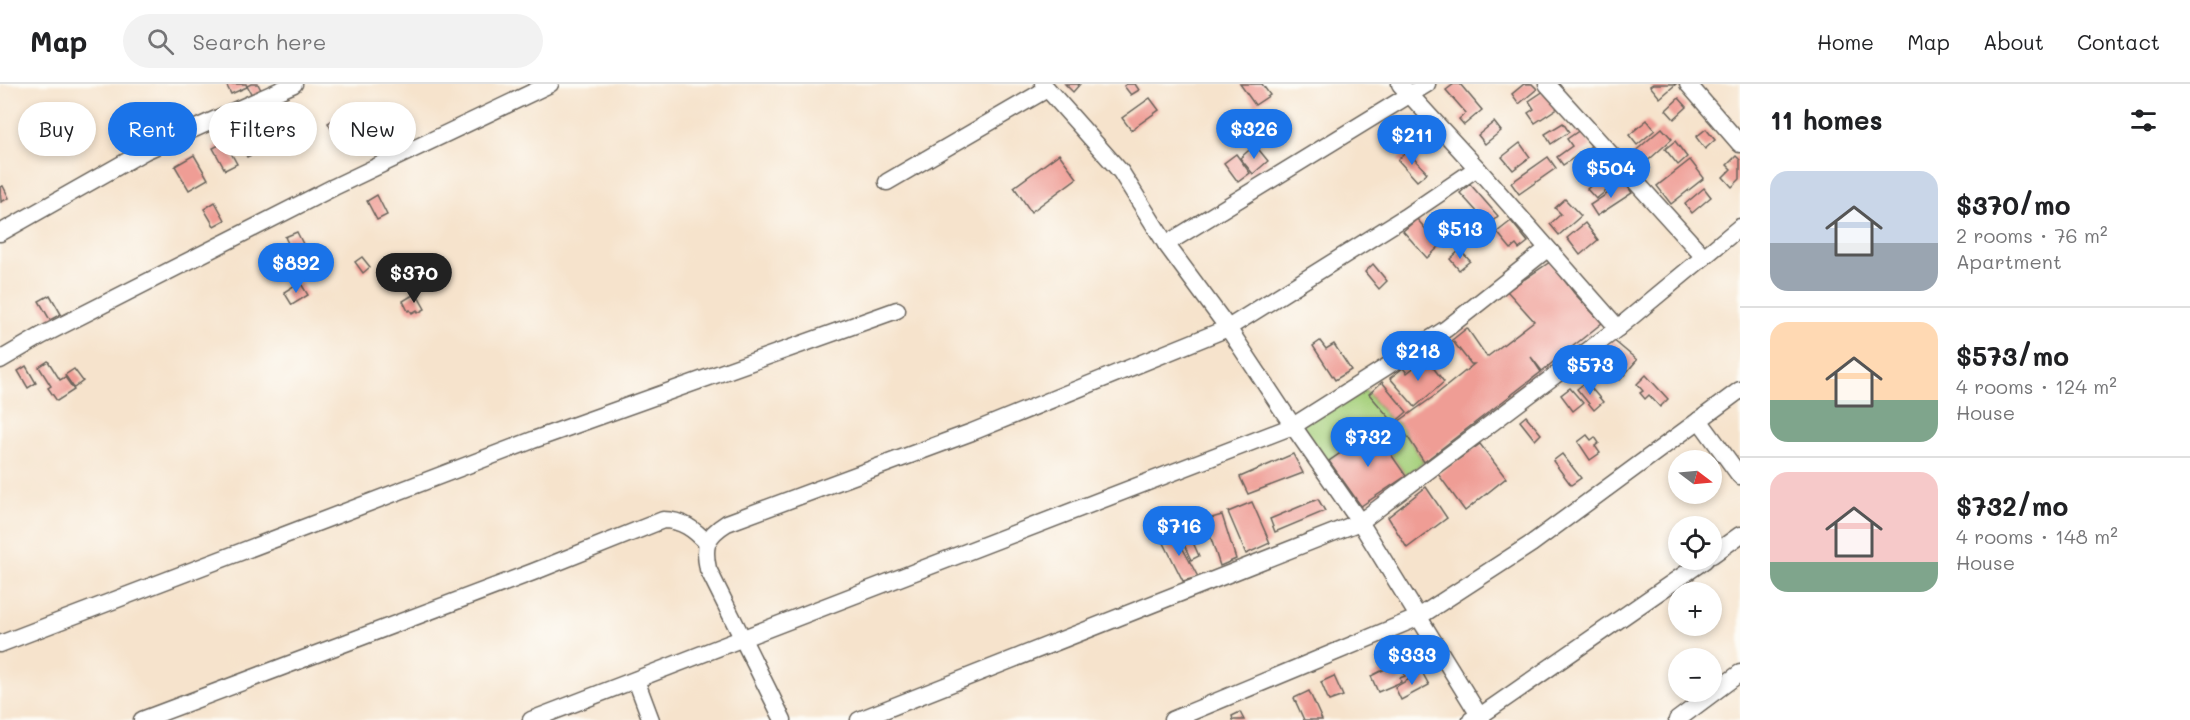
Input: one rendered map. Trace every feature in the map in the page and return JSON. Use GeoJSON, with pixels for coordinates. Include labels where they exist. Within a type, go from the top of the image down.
{"type":"FeatureCollection","features":[{"type":"Feature","properties":{"kind":"street"},"geometry":{"type":"LineString","coordinates":[[0,233],[145,151],[294,84]]}},
{"type":"Feature","properties":{"kind":"street"},"geometry":{"type":"LineString","coordinates":[[0,360],[41,336],[334,187],[550,84]]}},
{"type":"Feature","properties":{"kind":"street"},"geometry":{"type":"LineString","coordinates":[[1166,244],[1405,89],[1427,84]]}},
{"type":"Feature","properties":{"kind":"street"},"geometry":{"type":"LineString","coordinates":[[1547,84],[1704,257]]}},
{"type":"Feature","properties":{"kind":"street"},"geometry":{"type":"LineString","coordinates":[[1688,84],[1740,144]]}},
{"type":"Feature","properties":{"kind":"street"},"geometry":{"type":"LineString","coordinates":[[887,182],[1045,86],[1120,172],[1166,244],[1228,328],[1360,522],[1478,719],[1691,570]]}},
{"type":"Feature","properties":{"kind":"street"},"geometry":{"type":"LineString","coordinates":[[1405,89],[1618,328]]}},
{"type":"Feature","properties":{"kind":"street"},"geometry":{"type":"LineString","coordinates":[[783,720],[708,569],[705,556],[711,535],[727,523],[972,432],[1228,328],[1405,217],[1477,168]]}},
{"type":"Feature","properties":{"kind":"street"},"geometry":{"type":"LineString","coordinates":[[859,720],[1360,522],[1618,328],[1740,227]]}},
{"type":"Feature","properties":{"kind":"street"},"geometry":{"type":"LineString","coordinates":[[531,720],[1293,426],[1446,329],[1547,249]]}},
{"type":"Feature","properties":{"kind":"street"},"geometry":{"type":"LineString","coordinates":[[0,644],[532,440],[897,310]]}},
{"type":"Feature","properties":{"kind":"street"},"geometry":{"type":"LineString","coordinates":[[1172,720],[1418,618],[1531,544],[1740,390]]}},
{"type":"Feature","properties":{"kind":"street"},"geometry":{"type":"LineString","coordinates":[[1699,420],[1740,476]]}},
{"type":"Feature","properties":{"kind":"street"},"geometry":{"type":"LineString","coordinates":[[142,720],[532,572],[663,519],[679,521],[697,532],[707,543]]}},
{"type":"Feature","properties":{"kind":"street"},"geometry":{"type":"LineString","coordinates":[[1722,548],[1740,535]]}},
{"type":"Feature","properties":{"kind":"street"},"geometry":{"type":"LineString","coordinates":[[1677,720],[1740,673]]}},
{"type":"Feature","properties":{"kind":"street"},"geometry":{"type":"LineString","coordinates":[[636,680],[651,720]]}},
{"type":"Feature","properties":{"kind":"green space"},"geometry":{"type":"Polygon","coordinates":[[[1360,384],[1393,423],[1398,422],[1424,462],[1406,476],[1374,430],[1322,464],[1293,426],[1360,384]]]}},
{"type":"Feature","properties":{"kind":"building"},"geometry":{"type":"Polygon","coordinates":[[[226,84],[246,84],[247,87],[231,94],[226,84]]]}},
{"type":"Feature","properties":{"kind":"building"},"geometry":{"type":"Polygon","coordinates":[[[258,84],[262,92],[253,97],[247,86],[258,84]]]}},
{"type":"Feature","properties":{"kind":"building"},"geometry":{"type":"Polygon","coordinates":[[[1065,84],[1080,84],[1073,92],[1065,84]]]}},
{"type":"Feature","properties":{"kind":"building"},"geometry":{"type":"Polygon","coordinates":[[[1135,84],[1139,90],[1131,95],[1124,86],[1135,84]]]}},
{"type":"Feature","properties":{"kind":"building"},"geometry":{"type":"Polygon","coordinates":[[[1240,84],[1262,84],[1270,95],[1255,105],[1240,84]]]}},
{"type":"Feature","properties":{"kind":"building"},"geometry":{"type":"Polygon","coordinates":[[[1454,84],[1460,84],[1482,110],[1464,125],[1459,119],[1466,113],[1446,90],[1454,84]]]}},
{"type":"Feature","properties":{"kind":"building"},"geometry":{"type":"Polygon","coordinates":[[[1524,84],[1532,84],[1537,89],[1519,104],[1512,94],[1524,84]]]}},
{"type":"Feature","properties":{"kind":"building"},"geometry":{"type":"Polygon","coordinates":[[[1676,84],[1660,98],[1650,86],[1676,84]]]}},
{"type":"Feature","properties":{"kind":"building"},"geometry":{"type":"Polygon","coordinates":[[[1550,87],[1562,105],[1535,123],[1528,113],[1534,109],[1529,101],[1550,87]]]}},
{"type":"Feature","properties":{"kind":"building"},"geometry":{"type":"Polygon","coordinates":[[[1150,98],[1159,110],[1131,130],[1122,118],[1150,98]]]}},
{"type":"Feature","properties":{"kind":"building"},"geometry":{"type":"Polygon","coordinates":[[[1679,98],[1687,107],[1674,119],[1666,110],[1679,98]]]}},
{"type":"Feature","properties":{"kind":"building"},"geometry":{"type":"Polygon","coordinates":[[[1647,120],[1655,130],[1637,145],[1629,135],[1647,120]]]}},
{"type":"Feature","properties":{"kind":"building"},"geometry":{"type":"Polygon","coordinates":[[[1494,122],[1501,131],[1485,144],[1478,135],[1494,122]]]}},
{"type":"Feature","properties":{"kind":"building"},"geometry":{"type":"Polygon","coordinates":[[[1563,123],[1569,132],[1551,144],[1545,134],[1563,123]]]}},
{"type":"Feature","properties":{"kind":"building"},"geometry":{"type":"Polygon","coordinates":[[[1662,128],[1672,139],[1642,166],[1632,154],[1662,128]]]}},
{"type":"Feature","properties":{"kind":"building"},"geometry":{"type":"Polygon","coordinates":[[[1706,129],[1715,140],[1705,149],[1696,137],[1706,129]]]}},
{"type":"Feature","properties":{"kind":"building"},"geometry":{"type":"Polygon","coordinates":[[[1580,130],[1591,146],[1563,165],[1557,157],[1572,146],[1567,139],[1580,130]]]}},
{"type":"Feature","properties":{"kind":"building"},"geometry":{"type":"Polygon","coordinates":[[[1675,141],[1687,157],[1678,165],[1665,149],[1675,141]]]}},
{"type":"Feature","properties":{"kind":"building"},"geometry":{"type":"Polygon","coordinates":[[[1520,143],[1530,157],[1513,170],[1502,157],[1520,143]]]}},
{"type":"Feature","properties":{"kind":"building"},"geometry":{"type":"Polygon","coordinates":[[[1255,145],[1268,161],[1253,174],[1240,158],[1255,145]]]}},
{"type":"Feature","properties":{"kind":"building"},"geometry":{"type":"Polygon","coordinates":[[[1407,151],[1427,173],[1417,181],[1398,160],[1407,151]]]}},
{"type":"Feature","properties":{"kind":"building"},"geometry":{"type":"Polygon","coordinates":[[[1059,154],[1077,178],[1031,212],[1014,187],[1059,154]]]}},
{"type":"Feature","properties":{"kind":"building"},"geometry":{"type":"Polygon","coordinates":[[[1236,154],[1250,173],[1238,182],[1224,163],[1236,154]]]}},
{"type":"Feature","properties":{"kind":"building"},"geometry":{"type":"Polygon","coordinates":[[[195,156],[208,179],[189,190],[175,166],[195,156]]]}},
{"type":"Feature","properties":{"kind":"building"},"geometry":{"type":"Polygon","coordinates":[[[217,156],[233,156],[237,164],[225,170],[217,156]]]}},
{"type":"Feature","properties":{"kind":"building"},"geometry":{"type":"Polygon","coordinates":[[[1736,156],[1740,160],[1740,179],[1732,187],[1723,177],[1731,169],[1727,165],[1736,156]]]}},
{"type":"Feature","properties":{"kind":"building"},"geometry":{"type":"Polygon","coordinates":[[[1548,157],[1556,168],[1519,194],[1511,183],[1548,157]]]}},
{"type":"Feature","properties":{"kind":"building"},"geometry":{"type":"Polygon","coordinates":[[[1690,160],[1704,178],[1671,204],[1657,186],[1690,160]]]}},
{"type":"Feature","properties":{"kind":"building"},"geometry":{"type":"Polygon","coordinates":[[[1618,168],[1626,178],[1613,188],[1605,178],[1618,168]]]}},
{"type":"Feature","properties":{"kind":"building"},"geometry":{"type":"Polygon","coordinates":[[[1602,176],[1611,187],[1596,199],[1587,189],[1602,176]]]}},
{"type":"Feature","properties":{"kind":"building"},"geometry":{"type":"Polygon","coordinates":[[[1625,182],[1632,193],[1597,216],[1590,205],[1625,182]]]}},
{"type":"Feature","properties":{"kind":"building"},"geometry":{"type":"Polygon","coordinates":[[[1470,184],[1498,216],[1489,225],[1460,193],[1470,184]]]}},
{"type":"Feature","properties":{"kind":"building"},"geometry":{"type":"Polygon","coordinates":[[[3,186],[9,198],[1,202],[0,187],[3,186]]]}},
{"type":"Feature","properties":{"kind":"building"},"geometry":{"type":"Polygon","coordinates":[[[1704,188],[1711,197],[1692,213],[1685,204],[1704,188]]]}},
{"type":"Feature","properties":{"kind":"building"},"geometry":{"type":"Polygon","coordinates":[[[377,195],[387,215],[377,220],[367,201],[377,195]]]}},
{"type":"Feature","properties":{"kind":"building"},"geometry":{"type":"Polygon","coordinates":[[[1565,199],[1581,216],[1559,235],[1550,224],[1561,214],[1555,208],[1565,199]]]}},
{"type":"Feature","properties":{"kind":"building"},"geometry":{"type":"Polygon","coordinates":[[[215,202],[225,220],[214,226],[204,209],[215,202]]]}},
{"type":"Feature","properties":{"kind":"building"},"geometry":{"type":"Polygon","coordinates":[[[1417,219],[1440,246],[1427,258],[1403,231],[1417,219]]]}},
{"type":"Feature","properties":{"kind":"building"},"geometry":{"type":"Polygon","coordinates":[[[1511,221],[1528,242],[1519,249],[1516,245],[1511,249],[1497,232],[1511,221]]]}},
{"type":"Feature","properties":{"kind":"building"},"geometry":{"type":"Polygon","coordinates":[[[1585,223],[1598,240],[1580,255],[1567,238],[1585,223]]]}},
{"type":"Feature","properties":{"kind":"building"},"geometry":{"type":"Polygon","coordinates":[[[297,232],[308,254],[296,260],[285,237],[297,232]]]}},
{"type":"Feature","properties":{"kind":"building"},"geometry":{"type":"Polygon","coordinates":[[[279,249],[286,267],[270,274],[263,256],[279,249]]]}},
{"type":"Feature","properties":{"kind":"building"},"geometry":{"type":"Polygon","coordinates":[[[1460,250],[1470,261],[1459,270],[1450,259],[1460,250]]]}},
{"type":"Feature","properties":{"kind":"building"},"geometry":{"type":"Polygon","coordinates":[[[362,257],[370,267],[363,273],[355,262],[362,257]]]}},
{"type":"Feature","properties":{"kind":"building"},"geometry":{"type":"Polygon","coordinates":[[[1550,262],[1574,293],[1602,323],[1542,371],[1531,357],[1541,372],[1424,462],[1398,422],[1474,364],[1471,364],[1452,340],[1467,328],[1487,357],[1534,321],[1507,291],[1550,262]]]}},
{"type":"Feature","properties":{"kind":"building"},"geometry":{"type":"Polygon","coordinates":[[[1373,264],[1387,281],[1379,289],[1365,272],[1373,264]]]}},
{"type":"Feature","properties":{"kind":"building"},"geometry":{"type":"Polygon","coordinates":[[[300,282],[308,295],[292,305],[284,292],[300,282]]]}},
{"type":"Feature","properties":{"kind":"building"},"geometry":{"type":"Polygon","coordinates":[[[416,293],[425,309],[412,313],[408,311],[403,301],[416,293]]]}},
{"type":"Feature","properties":{"kind":"building"},"geometry":{"type":"Polygon","coordinates":[[[50,295],[61,314],[50,320],[39,301],[50,295]]]}},
{"type":"Feature","properties":{"kind":"building"},"geometry":{"type":"Polygon","coordinates":[[[1612,339],[1637,360],[1620,380],[1596,359],[1612,339]]]}},
{"type":"Feature","properties":{"kind":"building"},"geometry":{"type":"Polygon","coordinates":[[[1320,341],[1326,349],[1334,344],[1351,370],[1335,380],[1313,346],[1320,341]]]}},
{"type":"Feature","properties":{"kind":"building"},"geometry":{"type":"Polygon","coordinates":[[[1426,358],[1444,382],[1415,407],[1390,378],[1403,368],[1407,373],[1426,358]]]}},
{"type":"Feature","properties":{"kind":"building"},"geometry":{"type":"Polygon","coordinates":[[[48,361],[60,380],[65,377],[74,390],[57,401],[48,388],[51,386],[39,367],[48,361]]]}},
{"type":"Feature","properties":{"kind":"building"},"geometry":{"type":"Polygon","coordinates":[[[26,366],[36,383],[28,388],[18,371],[26,366]]]}},
{"type":"Feature","properties":{"kind":"building"},"geometry":{"type":"Polygon","coordinates":[[[74,369],[83,381],[74,388],[65,375],[74,369]]]}},
{"type":"Feature","properties":{"kind":"building"},"geometry":{"type":"Polygon","coordinates":[[[1646,375],[1668,399],[1660,407],[1649,395],[1645,399],[1640,393],[1643,391],[1637,384],[1646,375]]]}},
{"type":"Feature","properties":{"kind":"building"},"geometry":{"type":"Polygon","coordinates":[[[1382,382],[1407,412],[1394,423],[1369,394],[1382,382]]]}},
{"type":"Feature","properties":{"kind":"building"},"geometry":{"type":"Polygon","coordinates":[[[1586,382],[1603,402],[1594,410],[1577,389],[1586,382]]]}},
{"type":"Feature","properties":{"kind":"building"},"geometry":{"type":"Polygon","coordinates":[[[1570,388],[1583,403],[1573,411],[1561,395],[1570,388]]]}},
{"type":"Feature","properties":{"kind":"building"},"geometry":{"type":"Polygon","coordinates":[[[1526,416],[1541,434],[1535,440],[1520,421],[1526,416]]]}},
{"type":"Feature","properties":{"kind":"building"},"geometry":{"type":"Polygon","coordinates":[[[1374,430],[1406,476],[1361,506],[1329,461],[1374,430]]]}},
{"type":"Feature","properties":{"kind":"building"},"geometry":{"type":"Polygon","coordinates":[[[1587,435],[1591,440],[1595,437],[1599,443],[1595,446],[1600,453],[1590,460],[1578,442],[1587,435]]]}},
{"type":"Feature","properties":{"kind":"building"},"geometry":{"type":"Polygon","coordinates":[[[1480,444],[1506,478],[1465,511],[1438,474],[1480,444]]]}},
{"type":"Feature","properties":{"kind":"building"},"geometry":{"type":"Polygon","coordinates":[[[1293,454],[1303,473],[1248,494],[1240,477],[1293,454]]]}},
{"type":"Feature","properties":{"kind":"building"},"geometry":{"type":"Polygon","coordinates":[[[1562,454],[1581,478],[1571,485],[1553,461],[1562,454]]]}},
{"type":"Feature","properties":{"kind":"building"},"geometry":{"type":"Polygon","coordinates":[[[1426,487],[1447,518],[1407,548],[1388,517],[1426,487]]]}},
{"type":"Feature","properties":{"kind":"building"},"geometry":{"type":"Polygon","coordinates":[[[1318,499],[1325,511],[1275,532],[1270,519],[1318,499]]]}},
{"type":"Feature","properties":{"kind":"building"},"geometry":{"type":"Polygon","coordinates":[[[1252,502],[1270,543],[1246,554],[1228,512],[1252,502]]]}},
{"type":"Feature","properties":{"kind":"building"},"geometry":{"type":"Polygon","coordinates":[[[1222,515],[1236,559],[1220,566],[1205,520],[1222,515]]]}},
{"type":"Feature","properties":{"kind":"building"},"geometry":{"type":"Polygon","coordinates":[[[1174,532],[1198,577],[1183,581],[1161,537],[1174,532]]]}},
{"type":"Feature","properties":{"kind":"building"},"geometry":{"type":"Polygon","coordinates":[[[1191,538],[1199,556],[1191,560],[1183,542],[1191,538]]]}},
{"type":"Feature","properties":{"kind":"building"},"geometry":{"type":"Polygon","coordinates":[[[1391,666],[1393,671],[1401,668],[1405,676],[1400,678],[1401,682],[1378,692],[1371,676],[1391,666]]]}},
{"type":"Feature","properties":{"kind":"building"},"geometry":{"type":"Polygon","coordinates":[[[1422,672],[1429,685],[1401,700],[1395,687],[1422,672]]]}},
{"type":"Feature","properties":{"kind":"building"},"geometry":{"type":"Polygon","coordinates":[[[1334,676],[1343,696],[1329,701],[1321,682],[1334,676]]]}},
{"type":"Feature","properties":{"kind":"building"},"geometry":{"type":"Polygon","coordinates":[[[1309,691],[1322,720],[1304,720],[1294,698],[1309,691]]]}},
{"type":"Feature","properties":{"kind":"building"},"geometry":{"type":"Polygon","coordinates":[[[1240,712],[1244,720],[1233,720],[1232,716],[1240,712]]]}}]}
